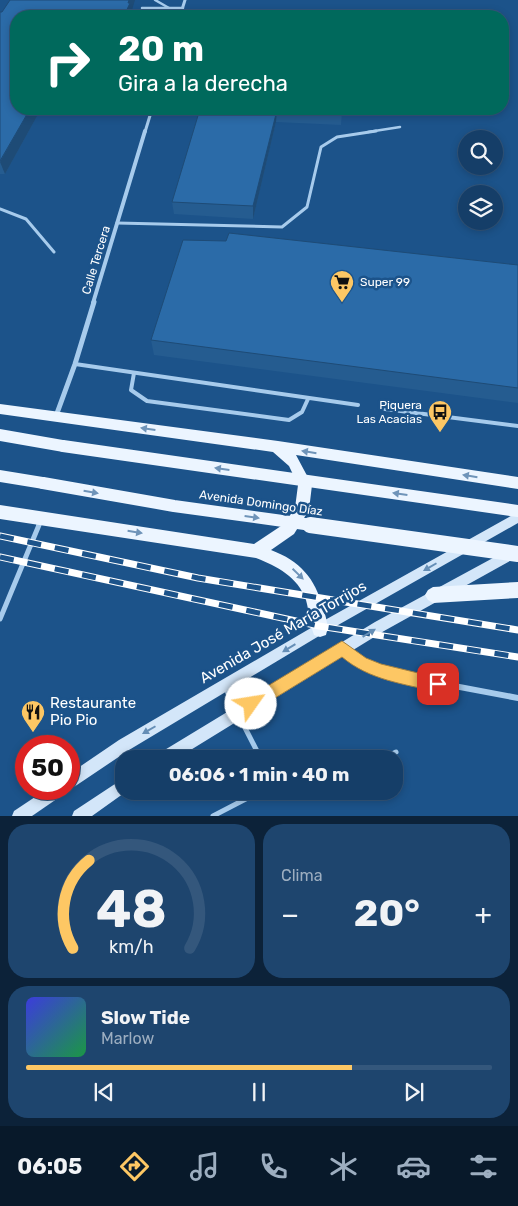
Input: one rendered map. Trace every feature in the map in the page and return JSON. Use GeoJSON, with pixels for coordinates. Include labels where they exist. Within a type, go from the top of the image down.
{"type":"FeatureCollection","features":[{"type":"Feature","properties":{"kind":"main road"},"geometry":{"type":"LineString","coordinates":[[0,409],[278,447],[518,483]]}},
{"type":"Feature","properties":{"kind":"main road"},"geometry":{"type":"LineString","coordinates":[[0,435],[63,446],[518,511]]}},
{"type":"Feature","properties":{"kind":"main road"},"geometry":{"type":"LineString","coordinates":[[256,551],[290,529],[302,510],[305,485],[294,462],[278,447]]}},
{"type":"Feature","properties":{"kind":"main road","name":"Avenida Domingo Díaz"},"geometry":{"type":"LineString","coordinates":[[0,476],[174,506],[518,552]]}},
{"type":"Feature","properties":{"kind":"main road"},"geometry":{"type":"LineString","coordinates":[[0,512],[256,551],[280,560],[302,577],[315,601],[320,629]]}},
{"type":"Feature","properties":{"kind":"main road","name":"Avenida José María Torrijos"},"geometry":{"type":"LineString","coordinates":[[80,775],[124,745],[320,629],[518,517]]}},
{"type":"Feature","properties":{"kind":"main road"},"geometry":{"type":"LineString","coordinates":[[177,750],[342,648],[433,595],[518,552]]}},
{"type":"Feature","properties":{"kind":"main road"},"geometry":{"type":"LineString","coordinates":[[433,595],[518,590]]}},
{"type":"Feature","properties":{"kind":"main road"},"geometry":{"type":"LineString","coordinates":[[79,816],[115,791]]}},
{"type":"Feature","properties":{"kind":"main road"},"geometry":{"type":"LineString","coordinates":[[19,816],[43,800]]}},
{"type":"Feature","properties":{"kind":"street"},"geometry":{"type":"LineString","coordinates":[[183,8],[185,0]]}},
{"type":"Feature","properties":{"kind":"street","name":"Calle Tercera"},"geometry":{"type":"LineString","coordinates":[[56,416],[75,364],[150,115]]}},
{"type":"Feature","properties":{"kind":"street"},"geometry":{"type":"LineString","coordinates":[[342,648],[360,663],[380,672],[518,698]]}},
{"type":"Feature","properties":{"kind":"lane"},"geometry":{"type":"LineString","coordinates":[[155,0],[169,8]]}},
{"type":"Feature","properties":{"kind":"lane"},"geometry":{"type":"LineString","coordinates":[[142,8],[183,8]]}},
{"type":"Feature","properties":{"kind":"lane"},"geometry":{"type":"LineString","coordinates":[[117,223],[282,227],[307,207],[321,147],[337,137],[400,127]]}},
{"type":"Feature","properties":{"kind":"lane"},"geometry":{"type":"LineString","coordinates":[[0,209],[26,219],[54,252]]}},
{"type":"Feature","properties":{"kind":"lane"},"geometry":{"type":"LineString","coordinates":[[75,364],[358,405]]}},
{"type":"Feature","properties":{"kind":"lane"},"geometry":{"type":"LineString","coordinates":[[134,373],[131,390],[147,401],[289,420],[296,418],[304,410],[308,399]]}},
{"type":"Feature","properties":{"kind":"lane"},"geometry":{"type":"LineString","coordinates":[[385,409],[518,426]]}},
{"type":"Feature","properties":{"kind":"lane"},"geometry":{"type":"LineString","coordinates":[[0,619],[30,551],[41,519]]}},
{"type":"Feature","properties":{"kind":"lane"},"geometry":{"type":"LineString","coordinates":[[225,686],[256,750]]}},
{"type":"Feature","properties":{"kind":"lane"},"geometry":{"type":"LineString","coordinates":[[213,816],[244,800]]}},
{"type":"Feature","properties":{"kind":"building"},"geometry":{"type":"Polygon","coordinates":[[[10,0],[129,0],[128,3],[130,3],[127,10],[10,10],[10,115],[27,115],[0,161],[0,12],[2,12],[10,0]]]}},
{"type":"Feature","properties":{"kind":"building"},"geometry":{"type":"Polygon","coordinates":[[[198,115],[276,115],[253,206],[172,202],[198,115]]]}},
{"type":"Feature","properties":{"kind":"building","name":"Super 99"},"geometry":{"type":"Polygon","coordinates":[[[229,233],[518,265],[518,388],[151,340],[183,240],[226,241],[229,233]]]}},
{"type":"Feature","properties":{"kind":"railway"},"geometry":{"type":"LineString","coordinates":[[0,536],[198,578],[518,630]]}},
{"type":"Feature","properties":{"kind":"railway"},"geometry":{"type":"LineString","coordinates":[[0,557],[319,626],[518,657]]}},
{"type":"Feature","properties":{"kind":"place","name":"Super 99"},"geometry":{"type":"Point","coordinates":[342,303]}},
{"type":"Feature","properties":{"kind":"place","name":"Piquera Las Acacias"},"geometry":{"type":"Point","coordinates":[440,433]}},
{"type":"Feature","properties":{"kind":"place","name":"Restaurante Pio Pio"},"geometry":{"type":"Point","coordinates":[33,733]}},
{"type":"Feature","properties":{"kind":"route"},"geometry":{"type":"LineString","coordinates":[[251,704],[342,648],[360,663],[380,672],[438,684]]}}]}
